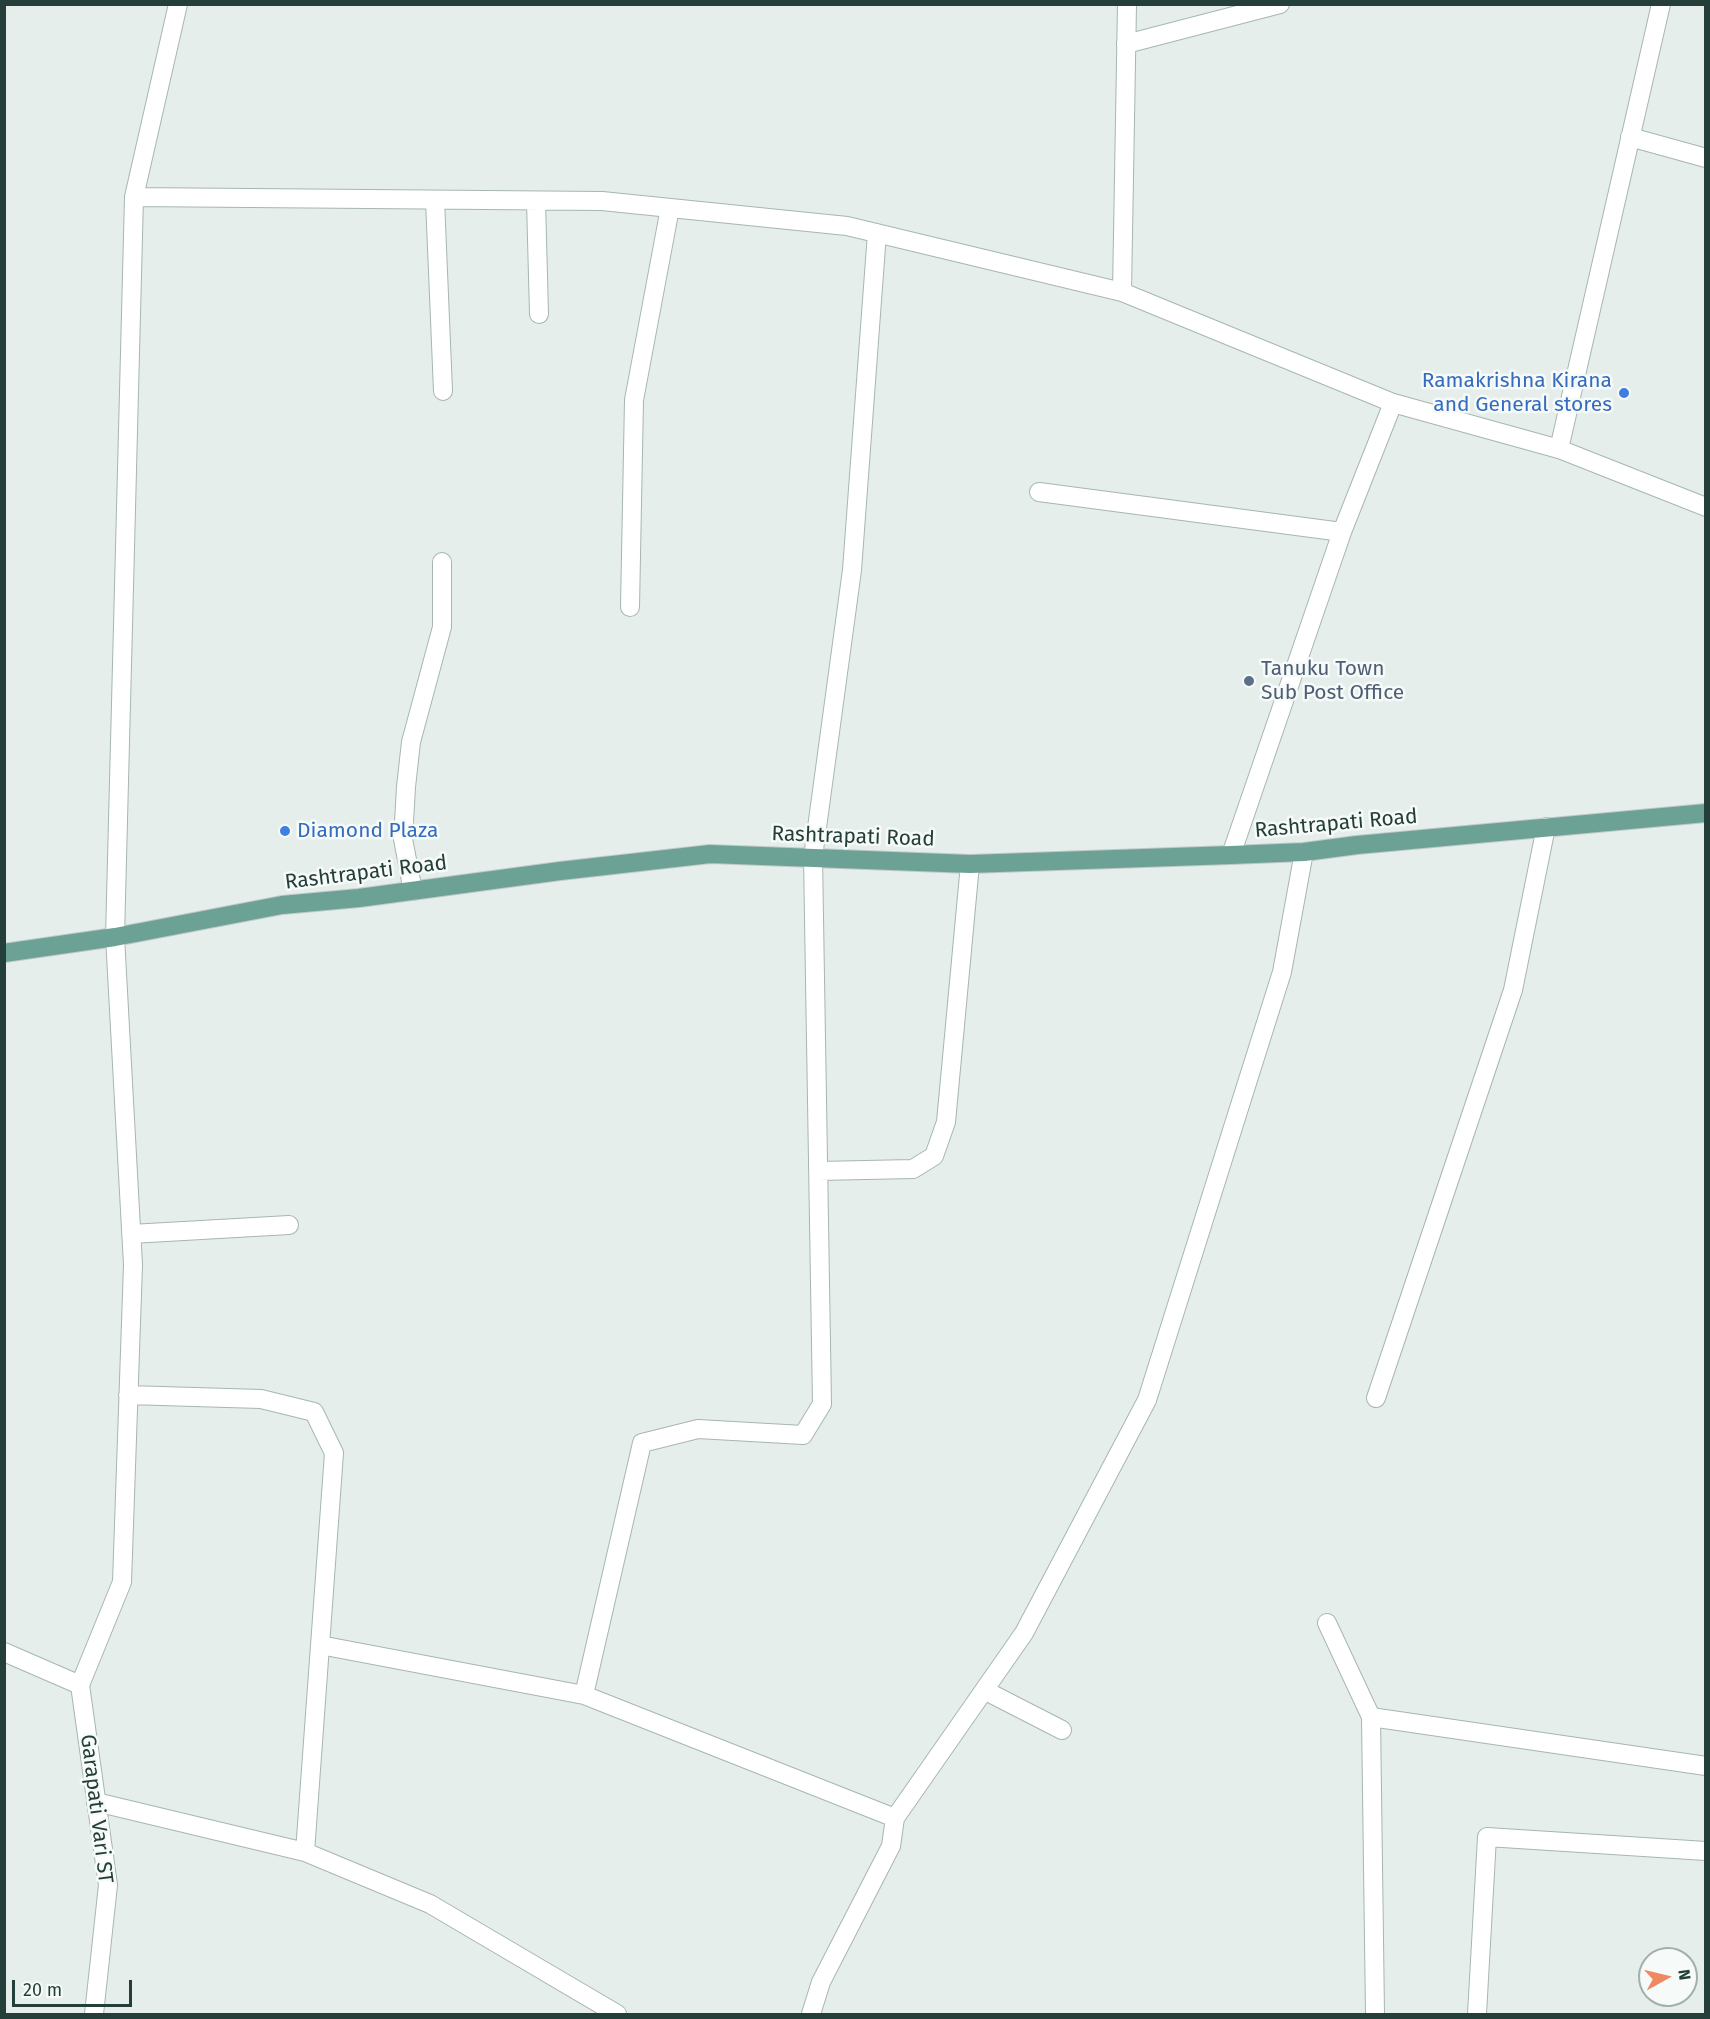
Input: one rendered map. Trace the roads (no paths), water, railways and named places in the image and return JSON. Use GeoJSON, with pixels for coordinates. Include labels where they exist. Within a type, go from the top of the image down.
{"type":"FeatureCollection","features":[{"type":"Feature","properties":{"kind":"main road","name":"Rashtrapati Road"},"geometry":{"type":"LineString","coordinates":[[4,953],[115,937],[282,905],[359,898],[710,854],[970,864],[1304,852],[1706,813]]}},
{"type":"Feature","properties":{"kind":"street"},"geometry":{"type":"LineString","coordinates":[[4,1652],[80,1685],[122,1582],[133,1264],[115,937],[134,197],[178,4]]}},
{"type":"Feature","properties":{"kind":"street"},"geometry":{"type":"LineString","coordinates":[[1122,292],[1127,4]]}},
{"type":"Feature","properties":{"kind":"street"},"geometry":{"type":"LineString","coordinates":[[1126,44],[1280,4]]}},
{"type":"Feature","properties":{"kind":"street"},"geometry":{"type":"LineString","coordinates":[[1558,449],[1661,4]]}},
{"type":"Feature","properties":{"kind":"street"},"geometry":{"type":"LineString","coordinates":[[1630,137],[1706,158]]}},
{"type":"Feature","properties":{"kind":"street"},"geometry":{"type":"LineString","coordinates":[[134,197],[602,201],[846,226],[1122,292],[1393,402],[1558,449],[1706,507]]}},
{"type":"Feature","properties":{"kind":"street"},"geometry":{"type":"LineString","coordinates":[[435,200],[443,391]]}},
{"type":"Feature","properties":{"kind":"street"},"geometry":{"type":"LineString","coordinates":[[536,201],[539,314]]}},
{"type":"Feature","properties":{"kind":"street"},"geometry":{"type":"LineString","coordinates":[[630,607],[634,400],[670,208]]}},
{"type":"Feature","properties":{"kind":"street"},"geometry":{"type":"LineString","coordinates":[[584,1695],[642,1443],[698,1429],[802,1435],[822,1404],[813,857],[852,570],[877,233]]}},
{"type":"Feature","properties":{"kind":"street"},"geometry":{"type":"LineString","coordinates":[[1231,855],[1341,532],[1393,402]]}},
{"type":"Feature","properties":{"kind":"street"},"geometry":{"type":"LineString","coordinates":[[1039,492],[1341,532]]}},
{"type":"Feature","properties":{"kind":"street"},"geometry":{"type":"LineString","coordinates":[[413,891],[403,839],[406,788],[411,742],[442,627],[442,562]]}},
{"type":"Feature","properties":{"kind":"street"},"geometry":{"type":"LineString","coordinates":[[1376,1398],[1513,990],[1546,827]]}},
{"type":"Feature","properties":{"kind":"street"},"geometry":{"type":"LineString","coordinates":[[811,2014],[821,1982],[891,1846],[895,1818],[1024,1633],[1147,1400],[1282,972],[1304,852]]}},
{"type":"Feature","properties":{"kind":"street"},"geometry":{"type":"LineString","coordinates":[[818,1171],[913,1168],[934,1156],[946,1122],[970,864]]}},
{"type":"Feature","properties":{"kind":"street"},"geometry":{"type":"LineString","coordinates":[[131,1234],[289,1224]]}},
{"type":"Feature","properties":{"kind":"street"},"geometry":{"type":"LineString","coordinates":[[128,1395],[261,1400],[314,1412],[334,1453],[305,1852]]}},
{"type":"Feature","properties":{"kind":"street"},"geometry":{"type":"LineString","coordinates":[[1327,1623],[1371,1717],[1375,2014]]}},
{"type":"Feature","properties":{"kind":"street"},"geometry":{"type":"LineString","coordinates":[[320,1645],[584,1695],[895,1818]]}},
{"type":"Feature","properties":{"kind":"street","name":"Garapati Vari ST"},"geometry":{"type":"LineString","coordinates":[[80,1685],[108,1885],[94,2014]]}},
{"type":"Feature","properties":{"kind":"street"},"geometry":{"type":"LineString","coordinates":[[984,1690],[1062,1730]]}},
{"type":"Feature","properties":{"kind":"street"},"geometry":{"type":"LineString","coordinates":[[1371,1717],[1706,1766]]}},
{"type":"Feature","properties":{"kind":"street"},"geometry":{"type":"LineString","coordinates":[[96,1802],[305,1852],[430,1904],[617,2014]]}},
{"type":"Feature","properties":{"kind":"street"},"geometry":{"type":"LineString","coordinates":[[1477,2014],[1487,1837],[1706,1851]]}},
{"type":"Feature","properties":{"kind":"place","name":"Ramakrishna Kirana and General stores"},"geometry":{"type":"Point","coordinates":[1624,393]}},
{"type":"Feature","properties":{"kind":"place","name":"Tanuku Town Sub Post Office"},"geometry":{"type":"Point","coordinates":[1249,681]}},
{"type":"Feature","properties":{"kind":"place","name":"Diamond Plaza"},"geometry":{"type":"Point","coordinates":[285,831]}}]}
